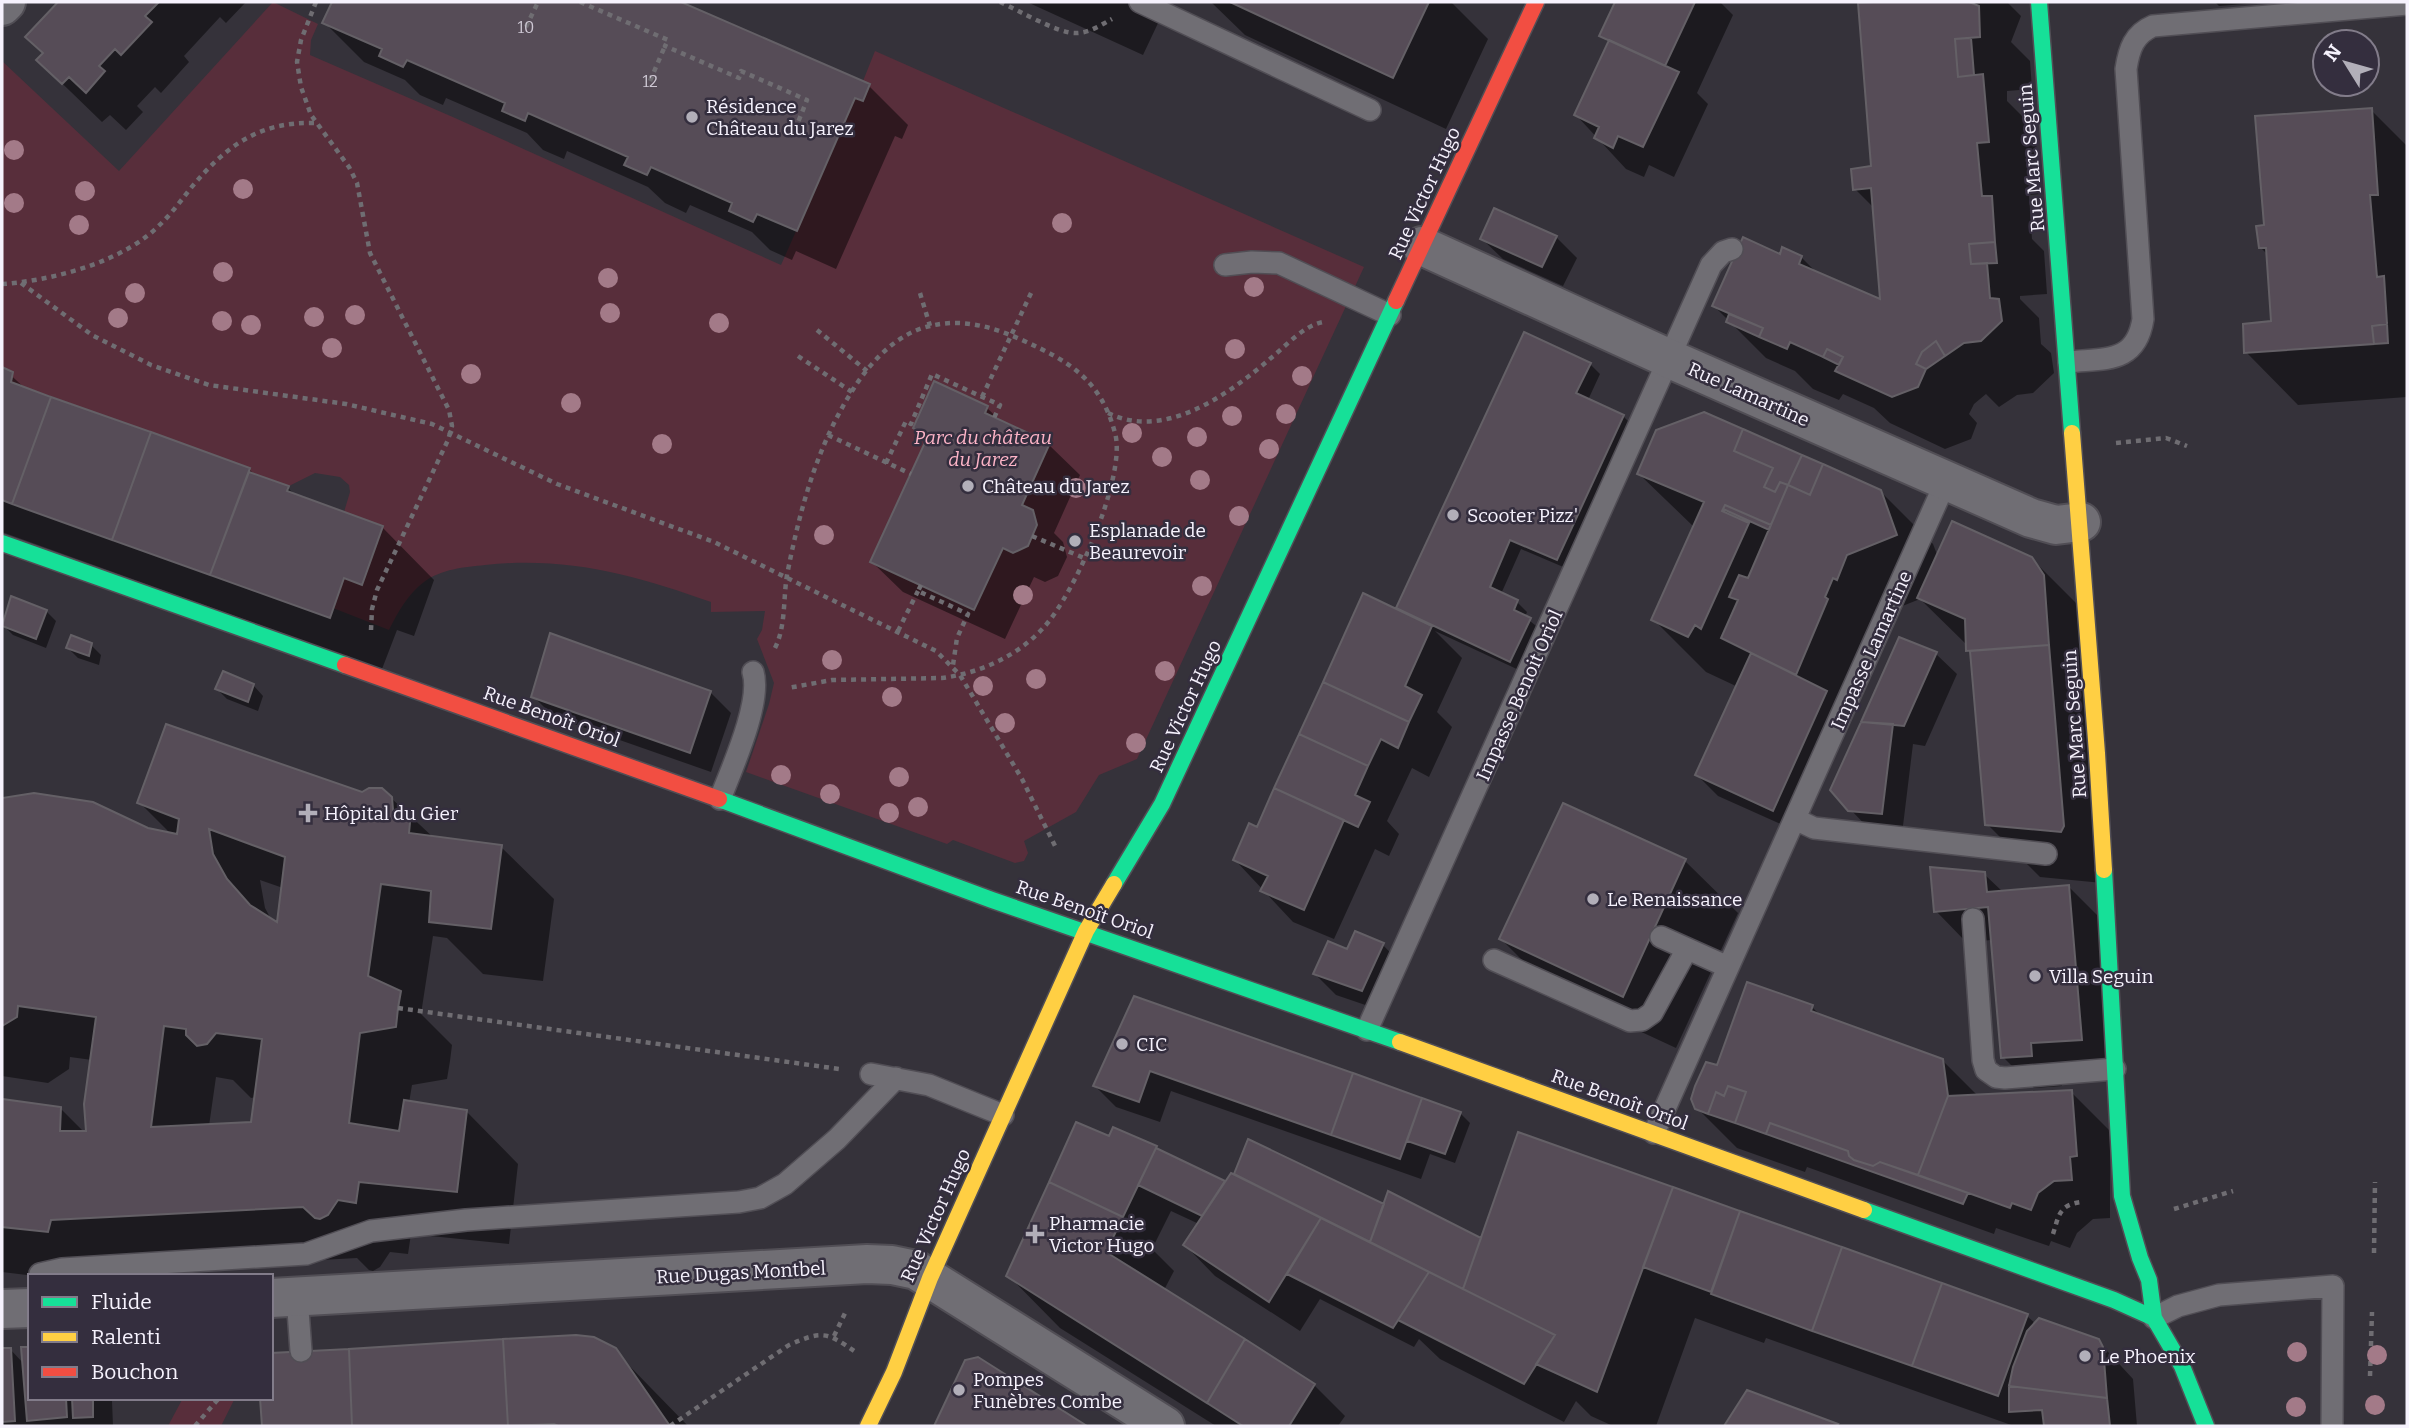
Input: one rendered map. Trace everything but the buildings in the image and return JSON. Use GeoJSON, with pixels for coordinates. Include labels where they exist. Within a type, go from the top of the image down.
{"type":"FeatureCollection","features":[{"type":"Feature","properties":{"kind":"main road","name":"Rue Victor Hugo"},"geometry":{"type":"LineString","coordinates":[[868,1426],[894,1372],[930,1278],[1086,931],[1162,804],[1536,2]]}},
{"type":"Feature","properties":{"kind":"main road","name":"Rue Marc Seguin"},"geometry":{"type":"LineString","coordinates":[[2039,2],[2069,362],[2105,861],[2122,1196],[2137,1250],[2149,1280],[2154,1318],[2182,1366],[2206,1426]]}},
{"type":"Feature","properties":{"kind":"main road","name":"Rue Benoît Oriol"},"geometry":{"type":"LineString","coordinates":[[2,543],[720,799],[992,900],[1654,1133],[2114,1300],[2154,1318]]}},
{"type":"Feature","properties":{"kind":"street"},"geometry":{"type":"LineString","coordinates":[[2,6],[6,2]]}},
{"type":"Feature","properties":{"kind":"street","name":"Rue Lamartine"},"geometry":{"type":"LineString","coordinates":[[1422,246],[2031,518],[2056,525],[2081,522]]}},
{"type":"Feature","properties":{"kind":"street","name":"Rue Dugas Montbel"},"geometry":{"type":"LineString","coordinates":[[284,1298],[867,1264],[892,1265],[916,1270],[930,1278],[1165,1426]]}},
{"type":"Feature","properties":{"kind":"street"},"geometry":{"type":"LineString","coordinates":[[2,1309],[28,1295]]}},
{"type":"Feature","properties":{"kind":"lane"},"geometry":{"type":"LineString","coordinates":[[1140,2],[1370,110]]}},
{"type":"Feature","properties":{"kind":"lane"},"geometry":{"type":"LineString","coordinates":[[2069,362],[2121,357],[2141,334],[2143,320],[2126,69],[2134,40],[2143,30],[2153,26],[2348,5],[2407,4]]}},
{"type":"Feature","properties":{"kind":"lane","name":"Impasse Benoit Oriol"},"geometry":{"type":"LineString","coordinates":[[1367,1030],[1711,265],[1723,252],[1732,249]]}},
{"type":"Feature","properties":{"kind":"lane"},"geometry":{"type":"LineString","coordinates":[[1225,265],[1279,263],[1390,315]]}},
{"type":"Feature","properties":{"kind":"lane","name":"Impasse Lamartine"},"geometry":{"type":"LineString","coordinates":[[1654,1133],[1945,481]]}},
{"type":"Feature","properties":{"kind":"lane"},"geometry":{"type":"LineString","coordinates":[[720,799],[754,699],[757,683],[753,671]]}},
{"type":"Feature","properties":{"kind":"lane"},"geometry":{"type":"LineString","coordinates":[[1795,819],[1814,828],[2046,854]]}},
{"type":"Feature","properties":{"kind":"lane"},"geometry":{"type":"LineString","coordinates":[[1973,919],[1983,1060],[1986,1070],[1996,1077],[2005,1078],[2115,1069]]}},
{"type":"Feature","properties":{"kind":"lane"},"geometry":{"type":"LineString","coordinates":[[1661,937],[1728,967]]}},
{"type":"Feature","properties":{"kind":"lane"},"geometry":{"type":"LineString","coordinates":[[1494,960],[1630,1021],[1642,1020],[1652,1013],[1687,949]]}},
{"type":"Feature","properties":{"kind":"lane"},"geometry":{"type":"LineString","coordinates":[[871,1074],[929,1085],[1003,1115]]}},
{"type":"Feature","properties":{"kind":"lane"},"geometry":{"type":"LineString","coordinates":[[56,1274],[62,1269],[306,1254],[371,1231],[466,1220],[738,1202],[760,1198],[785,1184],[837,1139],[897,1079]]}},
{"type":"Feature","properties":{"kind":"lane"},"geometry":{"type":"LineString","coordinates":[[2154,1318],[2178,1306],[2218,1295],[2333,1286],[2332,1426]]}},
{"type":"Feature","properties":{"kind":"lane"},"geometry":{"type":"LineString","coordinates":[[284,1298],[301,1351]]}},
{"type":"Feature","properties":{"kind":"path"},"geometry":{"type":"LineString","coordinates":[[316,2],[301,40],[297,62],[305,101],[357,183],[370,253],[444,398],[452,419],[451,432],[426,491],[377,590],[370,622],[373,637]]}},
{"type":"Feature","properties":{"kind":"path"},"geometry":{"type":"LineString","coordinates":[[526,27],[538,2]]}},
{"type":"Feature","properties":{"kind":"path"},"geometry":{"type":"LineString","coordinates":[[580,2],[668,40],[650,81]]}},
{"type":"Feature","properties":{"kind":"path"},"geometry":{"type":"LineString","coordinates":[[1000,2],[1060,30],[1076,33],[1094,29],[1140,2]]}},
{"type":"Feature","properties":{"kind":"path"},"geometry":{"type":"LineString","coordinates":[[664,46],[739,78],[741,71],[807,100],[792,136]]}},
{"type":"Feature","properties":{"kind":"path"},"geometry":{"type":"LineString","coordinates":[[2,284],[21,283],[101,262],[120,253],[158,227],[206,169],[237,142],[286,123],[317,123]]}},
{"type":"Feature","properties":{"kind":"path"},"geometry":{"type":"LineString","coordinates":[[21,283],[92,335],[151,365],[228,389],[346,404],[414,419],[451,432],[557,485],[714,541],[936,651],[960,675],[1022,779],[1057,850]]}},
{"type":"Feature","properties":{"kind":"path"},"geometry":{"type":"LineString","coordinates":[[982,397],[1032,291]]}},
{"type":"Feature","properties":{"kind":"path"},"geometry":{"type":"LineString","coordinates":[[920,293],[930,326]]}},
{"type":"Feature","properties":{"kind":"path"},"geometry":{"type":"LineString","coordinates":[[1107,412],[1120,419],[1167,420],[1198,408],[1234,386],[1307,328],[1321,322],[1333,322]]}},
{"type":"Feature","properties":{"kind":"path"},"geometry":{"type":"LineString","coordinates":[[753,671],[769,657],[778,641],[787,576],[807,493],[828,435],[852,392],[884,352],[899,340],[930,326],[978,324],[1012,335],[1059,356],[1096,391],[1116,435],[1117,464],[1103,514],[1084,558],[1067,593],[1046,626],[1015,652],[990,665],[960,675],[942,678],[832,680],[794,686],[754,699]]}},
{"type":"Feature","properties":{"kind":"path"},"geometry":{"type":"LineString","coordinates":[[817,330],[867,371]]}},
{"type":"Feature","properties":{"kind":"path"},"geometry":{"type":"LineString","coordinates":[[798,356],[852,392]]}},
{"type":"Feature","properties":{"kind":"path"},"geometry":{"type":"LineString","coordinates":[[886,463],[906,421],[911,424],[932,374],[962,390],[1000,405],[994,418]]}},
{"type":"Feature","properties":{"kind":"path"},"geometry":{"type":"LineString","coordinates":[[828,435],[911,474]]}},
{"type":"Feature","properties":{"kind":"path"},"geometry":{"type":"LineString","coordinates":[[2112,443],[2166,439],[2187,446]]}},
{"type":"Feature","properties":{"kind":"path"},"geometry":{"type":"LineString","coordinates":[[1032,536],[1084,558]]}},
{"type":"Feature","properties":{"kind":"path"},"geometry":{"type":"LineString","coordinates":[[898,631],[920,588],[968,614],[957,638],[953,666]]}},
{"type":"Feature","properties":{"kind":"path"},"geometry":{"type":"LineString","coordinates":[[398,1008],[871,1074]]}},
{"type":"Feature","properties":{"kind":"path"},"geometry":{"type":"LineString","coordinates":[[2375,1182],[2375,1253]]}},
{"type":"Feature","properties":{"kind":"path"},"geometry":{"type":"LineString","coordinates":[[2174,1209],[2233,1191]]}},
{"type":"Feature","properties":{"kind":"path"},"geometry":{"type":"LineString","coordinates":[[2051,1238],[2060,1212],[2070,1204]]}},
{"type":"Feature","properties":{"kind":"path"},"geometry":{"type":"LineString","coordinates":[[834,1336],[846,1311]]}},
{"type":"Feature","properties":{"kind":"path"},"geometry":{"type":"LineString","coordinates":[[2370,1388],[2372,1312]]}},
{"type":"Feature","properties":{"kind":"path"},"geometry":{"type":"LineString","coordinates":[[670,1426],[789,1345],[819,1334],[834,1336],[862,1356]]}},
{"type":"Feature","properties":{"kind":"path"},"geometry":{"type":"LineString","coordinates":[[195,1426],[217,1400]]}},
{"type":"Feature","properties":{"kind":"green space","name":"Parc du château du Jarez"},"geometry":{"type":"Polygon","coordinates":[[[273,2],[318,24],[311,40],[310,55],[781,265],[855,98],[863,100],[863,81],[875,51],[1364,267],[1137,759],[1099,775],[1076,812],[1024,841],[1028,853],[1024,861],[1015,863],[953,840],[947,844],[746,772],[774,683],[757,639],[762,630],[765,611],[711,612],[711,602],[628,576],[573,566],[515,563],[461,568],[445,571],[431,578],[408,598],[389,630],[333,608],[344,578],[361,584],[383,526],[344,512],[350,492],[349,485],[340,477],[315,473],[289,486],[249,472],[250,468],[11,382],[13,372],[2,367],[2,61],[119,171],[273,2]]]}},
{"type":"Feature","properties":{"kind":"green space"},"geometry":{"type":"Polygon","coordinates":[[[182,1400],[234,1400],[221,1426],[168,1426],[182,1400]]]}},
{"type":"Feature","properties":{"kind":"traffic: fast"},"geometry":{"type":"LineString","coordinates":[[2039,2],[2072,433]]}},
{"type":"Feature","properties":{"kind":"traffic: fast"},"geometry":{"type":"LineString","coordinates":[[1114,884],[1162,804],[1396,301]]}},
{"type":"Feature","properties":{"kind":"traffic: fast"},"geometry":{"type":"LineString","coordinates":[[2,543],[345,665]]}},
{"type":"Feature","properties":{"kind":"traffic: fast"},"geometry":{"type":"LineString","coordinates":[[719,799],[992,900],[1400,1042]]}},
{"type":"Feature","properties":{"kind":"traffic: fast"},"geometry":{"type":"LineString","coordinates":[[2104,870],[2122,1196],[2149,1280],[2154,1318],[2182,1366],[2206,1426]]}},
{"type":"Feature","properties":{"kind":"traffic: fast"},"geometry":{"type":"LineString","coordinates":[[1864,1210],[2114,1300],[2154,1318]]}},
{"type":"Feature","properties":{"kind":"traffic: slow"},"geometry":{"type":"LineString","coordinates":[[2072,433],[2104,870]]}},
{"type":"Feature","properties":{"kind":"traffic: slow"},"geometry":{"type":"LineString","coordinates":[[868,1426],[894,1372],[930,1278],[1086,931],[1114,884]]}},
{"type":"Feature","properties":{"kind":"traffic: slow"},"geometry":{"type":"LineString","coordinates":[[1400,1042],[1864,1210]]}},
{"type":"Feature","properties":{"kind":"traffic: jam"},"geometry":{"type":"LineString","coordinates":[[1396,301],[1536,2]]}},
{"type":"Feature","properties":{"kind":"traffic: jam"},"geometry":{"type":"LineString","coordinates":[[345,665],[719,799]]}},
{"type":"Feature","properties":{"kind":"place","name":"Résidence Château du Jarez"},"geometry":{"type":"Point","coordinates":[692,117]}},
{"type":"Feature","properties":{"kind":"place","name":"Château du Jarez"},"geometry":{"type":"Point","coordinates":[968,486]}},
{"type":"Feature","properties":{"kind":"place","name":"Scooter Pizz'"},"geometry":{"type":"Point","coordinates":[1453,515]}},
{"type":"Feature","properties":{"kind":"place","name":"Esplanade de Beaurevoir"},"geometry":{"type":"Point","coordinates":[1075,541]}},
{"type":"Feature","properties":{"kind":"place","name":"Hôpital du Gier"},"geometry":{"type":"Point","coordinates":[308,813]}},
{"type":"Feature","properties":{"kind":"place","name":"Le Renaissance"},"geometry":{"type":"Point","coordinates":[1593,899]}},
{"type":"Feature","properties":{"kind":"place","name":"Villa Seguin"},"geometry":{"type":"Point","coordinates":[2035,976]}},
{"type":"Feature","properties":{"kind":"place","name":"CIC"},"geometry":{"type":"Point","coordinates":[1122,1044]}},
{"type":"Feature","properties":{"kind":"place","name":"Pharmacie Victor Hugo"},"geometry":{"type":"Point","coordinates":[1035,1234]}},
{"type":"Feature","properties":{"kind":"place","name":"Le Phoenix"},"geometry":{"type":"Point","coordinates":[2085,1356]}},
{"type":"Feature","properties":{"kind":"place","name":"Pompes Funèbres Combe"},"geometry":{"type":"Point","coordinates":[959,1390]}}]}
